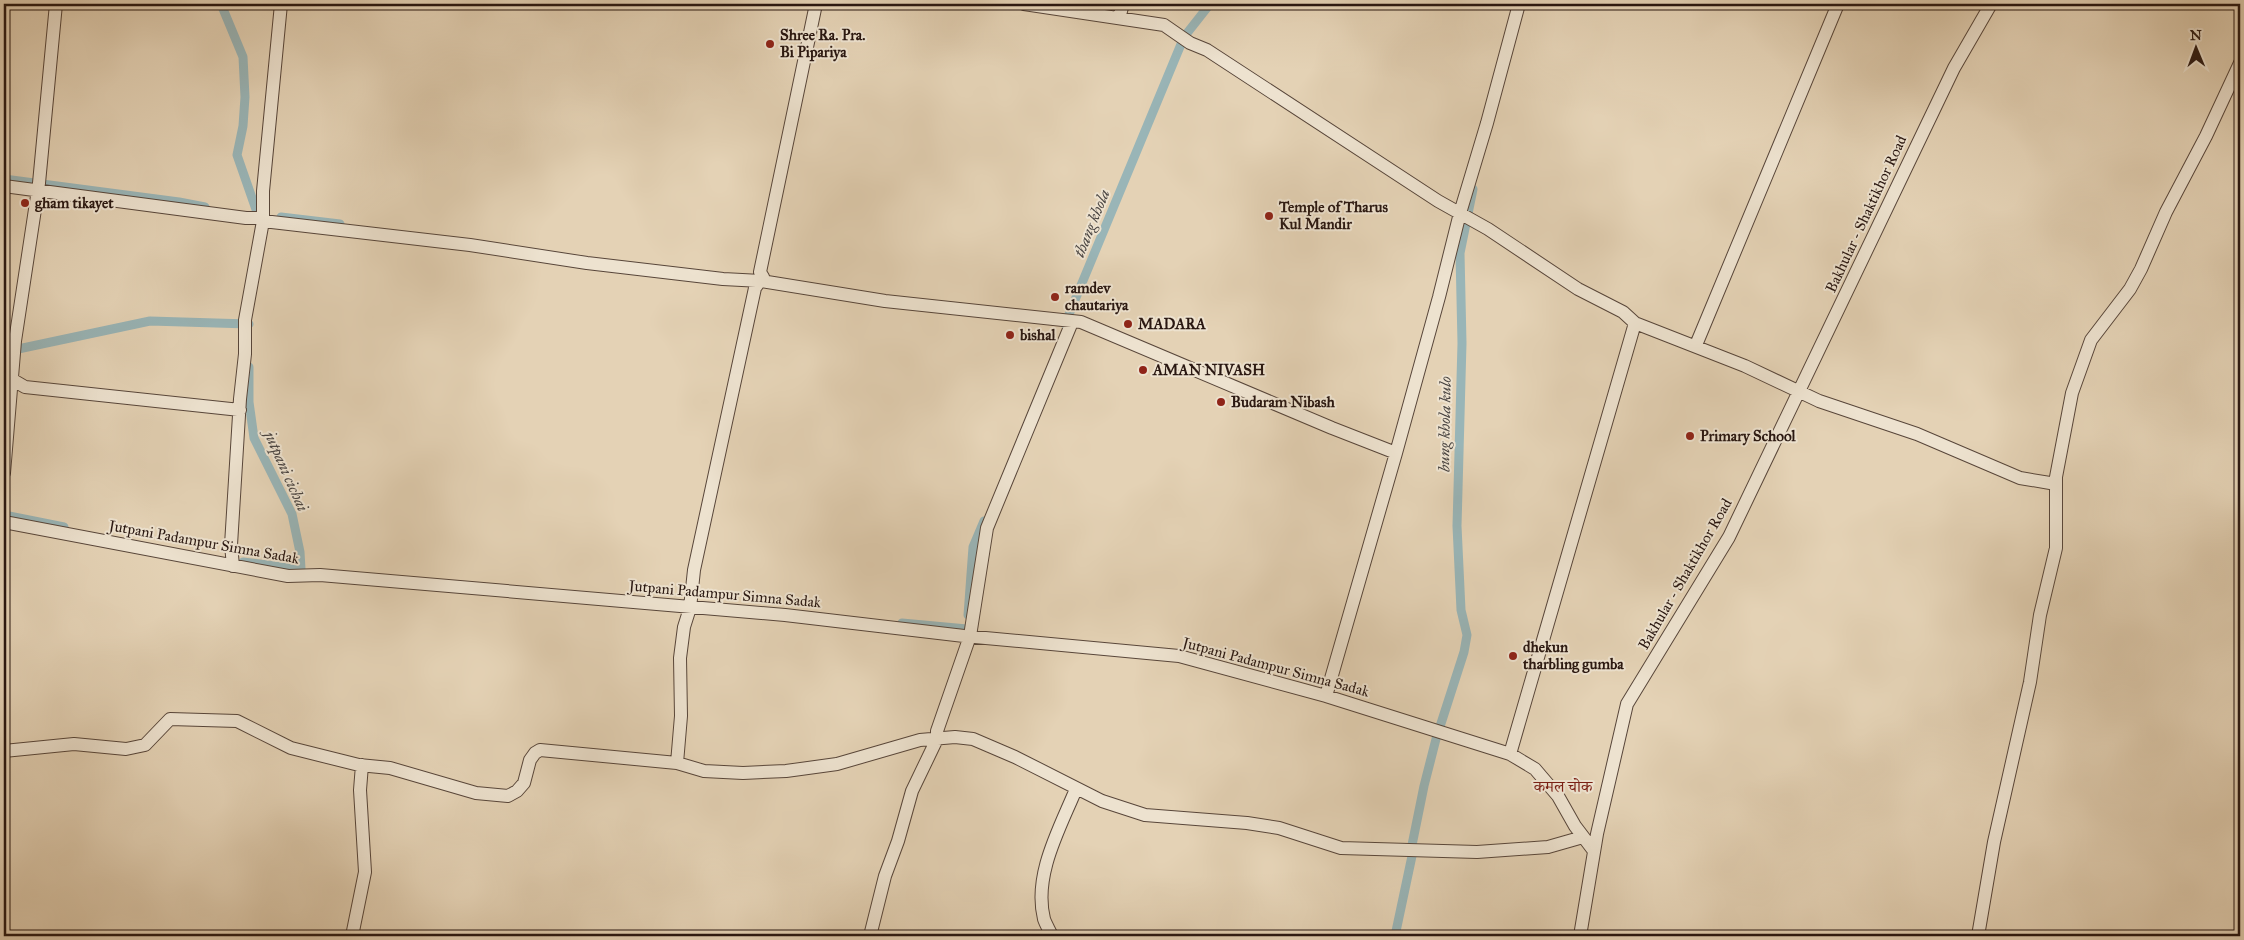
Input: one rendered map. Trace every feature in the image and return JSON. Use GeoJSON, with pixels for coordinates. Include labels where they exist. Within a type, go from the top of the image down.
{"type":"FeatureCollection","features":[{"type":"Feature","properties":{"kind":"street"},"geometry":{"type":"LineString","coordinates":[[4,473],[16,341],[37,190],[56,4]]}},
{"type":"Feature","properties":{"kind":"street"},"geometry":{"type":"LineString","coordinates":[[233,566],[231,545],[245,349],[245,320],[263,217],[263,191],[281,4]]}},
{"type":"Feature","properties":{"kind":"street"},"geometry":{"type":"LineString","coordinates":[[677,763],[680,716],[680,658],[684,627],[691,602],[694,570],[754,288],[761,279],[760,272],[816,4]]}},
{"type":"Feature","properties":{"kind":"street"},"geometry":{"type":"LineString","coordinates":[[1024,4],[1164,25],[1174,34],[1207,50],[1578,289],[1623,312],[1635,323],[1649,330],[1696,345],[1745,366],[1799,393],[1916,434],[2020,478],[2056,484]]}},
{"type":"Feature","properties":{"kind":"street"},"geometry":{"type":"LineString","coordinates":[[1119,18],[1124,4]]}},
{"type":"Feature","properties":{"kind":"street"},"geometry":{"type":"LineString","coordinates":[[1326,696],[1439,297],[1465,215],[1519,4]]}},
{"type":"Feature","properties":{"kind":"street"},"geometry":{"type":"LineString","coordinates":[[1696,345],[1838,4]]}},
{"type":"Feature","properties":{"kind":"street","name":"Bakhular - Shaktikhor Road"},"geometry":{"type":"LineString","coordinates":[[1580,936],[1594,851],[1627,704],[1729,536],[1954,68],[1991,4]]}},
{"type":"Feature","properties":{"kind":"street"},"geometry":{"type":"LineString","coordinates":[[1978,936],[1994,842],[2030,682],[2040,615],[2056,548],[2056,484],[2072,394],[2091,340],[2130,288],[2141,269],[2166,212],[2206,136],[2240,64]]}},
{"type":"Feature","properties":{"kind":"street"},"geometry":{"type":"LineString","coordinates":[[4,186],[246,218],[263,217],[587,263],[722,279],[761,279],[885,301],[1081,322],[1396,453]]}},
{"type":"Feature","properties":{"kind":"street"},"geometry":{"type":"LineString","coordinates":[[870,936],[885,876],[912,791],[936,739],[937,731],[970,636],[987,528],[1066,321]]}},
{"type":"Feature","properties":{"kind":"street"},"geometry":{"type":"LineString","coordinates":[[1510,754],[1635,323]]}},
{"type":"Feature","properties":{"kind":"street"},"geometry":{"type":"LineString","coordinates":[[13,380],[25,387],[240,410]]}},
{"type":"Feature","properties":{"kind":"street","name":"Jutpani Padampur Simna Sadak"},"geometry":{"type":"LineString","coordinates":[[4,519],[288,576],[340,576],[691,602],[785,615],[970,636],[1179,656],[1326,696],[1510,754],[1535,769],[1558,796],[1583,837],[1594,851]]}},
{"type":"Feature","properties":{"kind":"street"},"geometry":{"type":"LineString","coordinates":[[4,751],[74,744],[126,750],[145,745],[170,719],[237,721],[291,748],[362,765],[390,768],[476,793],[508,796],[518,791],[524,783],[530,760],[540,750],[677,763],[704,771],[743,773],[786,771],[836,764],[920,740],[955,737],[973,739],[1015,756],[1076,789],[1145,815],[1254,824],[1279,828],[1340,848],[1477,852],[1548,847],[1583,837]]}},
{"type":"Feature","properties":{"kind":"street"},"geometry":{"type":"LineString","coordinates":[[352,936],[365,872],[360,790],[362,765]]}},
{"type":"Feature","properties":{"kind":"street"},"geometry":{"type":"LineString","coordinates":[[1052,936],[1044,918],[1042,886],[1048,858],[1076,789]]}},
{"type":"Feature","properties":{"kind":"waterway","name":"jutpani cichai"},"geometry":{"type":"LineString","coordinates":[[221,4],[243,57],[245,97],[243,126],[237,155],[259,218],[258,222]]}},
{"type":"Feature","properties":{"kind":"waterway","name":"thang khola"},"geometry":{"type":"LineString","coordinates":[[1065,324],[1184,37],[1210,4]]}},
{"type":"Feature","properties":{"kind":"waterway"},"geometry":{"type":"LineString","coordinates":[[4,179],[205,207]]}},
{"type":"Feature","properties":{"kind":"waterway","name":"bung khola kulo"},"geometry":{"type":"LineString","coordinates":[[1412,845],[1436,739],[1464,652],[1467,635],[1461,610],[1457,526],[1462,343],[1460,253],[1473,189]]}},
{"type":"Feature","properties":{"kind":"waterway"},"geometry":{"type":"LineString","coordinates":[[281,217],[340,224]]}},
{"type":"Feature","properties":{"kind":"waterway"},"geometry":{"type":"LineString","coordinates":[[4,352],[150,321],[249,324]]}},
{"type":"Feature","properties":{"kind":"waterway","name":"jutpani cichai"},"geometry":{"type":"LineString","coordinates":[[243,562],[301,569],[300,552],[292,514],[254,438],[249,402],[249,367]]}},
{"type":"Feature","properties":{"kind":"waterway","name":"jutpani cichai"},"geometry":{"type":"LineString","coordinates":[[4,515],[64,527]]}},
{"type":"Feature","properties":{"kind":"waterway","name":"thang khola"},"geometry":{"type":"LineString","coordinates":[[968,615],[973,547],[984,521]]}},
{"type":"Feature","properties":{"kind":"waterway"},"geometry":{"type":"LineString","coordinates":[[902,623],[967,629]]}},
{"type":"Feature","properties":{"kind":"waterway","name":"bung khola kulo"},"geometry":{"type":"LineString","coordinates":[[1395,936],[1412,856]]}},
{"type":"Feature","properties":{"kind":"place","name":"Shree Ra. Pra. Bi Pipariya"},"geometry":{"type":"Point","coordinates":[770,44]}},
{"type":"Feature","properties":{"kind":"place","name":"gham tikayet"},"geometry":{"type":"Point","coordinates":[25,203]}},
{"type":"Feature","properties":{"kind":"place","name":"Temple of Tharus Kul Mandir"},"geometry":{"type":"Point","coordinates":[1269,216]}},
{"type":"Feature","properties":{"kind":"place","name":"ramdev chautariya"},"geometry":{"type":"Point","coordinates":[1055,297]}},
{"type":"Feature","properties":{"kind":"place","name":"MADARA"},"geometry":{"type":"Point","coordinates":[1128,324]}},
{"type":"Feature","properties":{"kind":"place","name":"bishal"},"geometry":{"type":"Point","coordinates":[1010,335]}},
{"type":"Feature","properties":{"kind":"place","name":"AMAN NIVASH"},"geometry":{"type":"Point","coordinates":[1143,370]}},
{"type":"Feature","properties":{"kind":"place","name":"Budaram Nibash"},"geometry":{"type":"Point","coordinates":[1221,402]}},
{"type":"Feature","properties":{"kind":"place","name":"Primary School"},"geometry":{"type":"Point","coordinates":[1690,436]}},
{"type":"Feature","properties":{"kind":"place","name":"dhekun tharbling gumba"},"geometry":{"type":"Point","coordinates":[1513,656]}},
{"type":"Feature","properties":{"kind":"district","name":"कमल चोक"},"geometry":{"type":"Point","coordinates":[1563,786]}}]}
